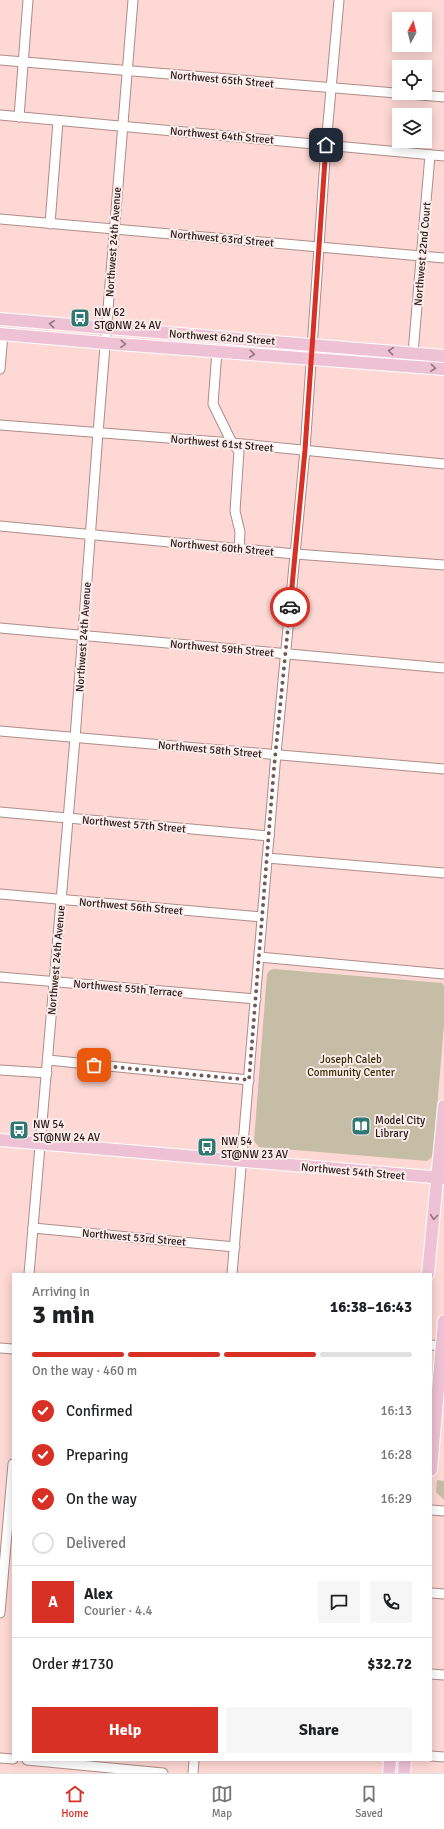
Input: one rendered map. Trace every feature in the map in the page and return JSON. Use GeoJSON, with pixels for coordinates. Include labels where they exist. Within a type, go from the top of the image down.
{"type":"FeatureCollection","features":[{"type":"Feature","properties":{"kind":"main road","name":"Northwest 62nd Street"},"geometry":{"type":"LineString","coordinates":[[0,319],[444,356]]}},
{"type":"Feature","properties":{"kind":"main road","name":"Northwest 62nd Street"},"geometry":{"type":"LineString","coordinates":[[1,334],[444,369]]}},
{"type":"Feature","properties":{"kind":"main road"},"geometry":{"type":"LineString","coordinates":[[428,1273],[441,1178],[444,1106]]}},
{"type":"Feature","properties":{"kind":"main road","name":"Northwest 54th Street"},"geometry":{"type":"LineString","coordinates":[[0,1140],[441,1178]]}},
{"type":"Feature","properties":{"kind":"main road"},"geometry":{"type":"LineString","coordinates":[[432,1448],[439,1345],[444,1320]]}},
{"type":"Feature","properties":{"kind":"main road"},"geometry":{"type":"LineString","coordinates":[[389,1773],[390,1761]]}},
{"type":"Feature","properties":{"kind":"main road"},"geometry":{"type":"LineString","coordinates":[[404,1773],[406,1761]]}},
{"type":"Feature","properties":{"kind":"street"},"geometry":{"type":"LineString","coordinates":[[20,117],[28,0]]}},
{"type":"Feature","properties":{"kind":"street","name":"Northwest 24th Avenue"},"geometry":{"type":"LineString","coordinates":[[29,1273],[75,738],[126,71],[133,0]]}},
{"type":"Feature","properties":{"kind":"street"},"geometry":{"type":"LineString","coordinates":[[232,1273],[276,754],[305,450],[326,145],[333,88],[339,0]]}},
{"type":"Feature","properties":{"kind":"street","name":"Northwest 65th Street"},"geometry":{"type":"LineString","coordinates":[[0,60],[444,97]]}},
{"type":"Feature","properties":{"kind":"street","name":"Northwest 64th Street"},"geometry":{"type":"LineString","coordinates":[[0,115],[444,156]]}},
{"type":"Feature","properties":{"kind":"street"},"geometry":{"type":"LineString","coordinates":[[50,224],[58,121]]}},
{"type":"Feature","properties":{"kind":"street","name":"Northwest 22nd Court"},"geometry":{"type":"LineString","coordinates":[[413,353],[430,155]]}},
{"type":"Feature","properties":{"kind":"street","name":"Northwest 63rd Street"},"geometry":{"type":"LineString","coordinates":[[0,220],[114,228],[444,258]]}},
{"type":"Feature","properties":{"kind":"street"},"geometry":{"type":"LineString","coordinates":[[0,369],[1,334]]}},
{"type":"Feature","properties":{"kind":"street"},"geometry":{"type":"LineString","coordinates":[[217,351],[213,404],[232,443],[239,452],[235,511],[240,532],[239,549]]}},
{"type":"Feature","properties":{"kind":"street","name":"Northwest 61st Street"},"geometry":{"type":"LineString","coordinates":[[0,425],[232,443],[444,464]]}},
{"type":"Feature","properties":{"kind":"street","name":"Northwest 60th Street"},"geometry":{"type":"LineString","coordinates":[[0,526],[91,536],[295,554],[444,565]]}},
{"type":"Feature","properties":{"kind":"street","name":"Northwest 59th Street"},"geometry":{"type":"LineString","coordinates":[[0,628],[444,668]]}},
{"type":"Feature","properties":{"kind":"street","name":"Northwest 58th Street"},"geometry":{"type":"LineString","coordinates":[[0,731],[444,769]]}},
{"type":"Feature","properties":{"kind":"street","name":"Northwest 57th Street"},"geometry":{"type":"LineString","coordinates":[[0,812],[269,836]]}},
{"type":"Feature","properties":{"kind":"street"},"geometry":{"type":"LineString","coordinates":[[267,858],[444,873]]}},
{"type":"Feature","properties":{"kind":"street","name":"Northwest 56th Street"},"geometry":{"type":"LineString","coordinates":[[0,894],[262,917]]}},
{"type":"Feature","properties":{"kind":"street"},"geometry":{"type":"LineString","coordinates":[[259,958],[444,974]]}},
{"type":"Feature","properties":{"kind":"street","name":"Northwest 55th Terrace"},"geometry":{"type":"LineString","coordinates":[[0,977],[256,999]]}},
{"type":"Feature","properties":{"kind":"street"},"geometry":{"type":"LineString","coordinates":[[48,1060],[249,1080]]}},
{"type":"Feature","properties":{"kind":"street"},"geometry":{"type":"LineString","coordinates":[[0,1070],[47,1073]]}},
{"type":"Feature","properties":{"kind":"street","name":"Northwest 53rd Street"},"geometry":{"type":"LineString","coordinates":[[33,1228],[235,1247]]}},
{"type":"Feature","properties":{"kind":"street"},"geometry":{"type":"LineString","coordinates":[[0,1348],[12,1349]]}},
{"type":"Feature","properties":{"kind":"street"},"geometry":{"type":"LineString","coordinates":[[0,1613],[12,1477]]}},
{"type":"Feature","properties":{"kind":"street"},"geometry":{"type":"LineString","coordinates":[[432,1510],[444,1511]]}},
{"type":"Feature","properties":{"kind":"street"},"geometry":{"type":"LineString","coordinates":[[432,1593],[444,1594]]}},
{"type":"Feature","properties":{"kind":"street"},"geometry":{"type":"LineString","coordinates":[[432,1674],[444,1675]]}},
{"type":"Feature","properties":{"kind":"street"},"geometry":{"type":"LineString","coordinates":[[432,1756],[444,1757]]}},
{"type":"Feature","properties":{"kind":"street"},"geometry":{"type":"LineString","coordinates":[[0,1758],[12,1759]]}},
{"type":"Feature","properties":{"kind":"street"},"geometry":{"type":"LineString","coordinates":[[34,1761],[91,1769],[163,1773]]}},
{"type":"Feature","properties":{"kind":"street"},"geometry":{"type":"LineString","coordinates":[[193,1773],[194,1761]]}},
{"type":"Feature","properties":{"kind":"green space","name":"Joseph Caleb Community Center"},"geometry":{"type":"Polygon","coordinates":[[[274,969],[442,983],[444,986],[444,1024],[433,1156],[427,1161],[259,1147],[254,1141],[267,974],[270,970],[274,969]]]}},
{"type":"Feature","properties":{"kind":"green space"},"geometry":{"type":"Polygon","coordinates":[[[437,1480],[444,1481],[444,1500],[436,1492],[437,1480]]]}},
{"type":"Feature","properties":{"kind":"way so far"},"geometry":{"type":"LineString","coordinates":[[94,1065],[249,1080],[274,768],[290,607]]}},
{"type":"Feature","properties":{"kind":"place","name":"NW 62 ST@NW 24 AV"},"geometry":{"type":"Point","coordinates":[80,318]}},
{"type":"Feature","properties":{"kind":"place","name":"Model City Library"},"geometry":{"type":"Point","coordinates":[361,1126]}},
{"type":"Feature","properties":{"kind":"place","name":"NW 54 ST@NW 24 AV"},"geometry":{"type":"Point","coordinates":[19,1130]}},
{"type":"Feature","properties":{"kind":"place","name":"NW 54 ST@NW 23 AV"},"geometry":{"type":"Point","coordinates":[207,1147]}},
{"type":"Feature","properties":{"kind":"route"},"geometry":{"type":"LineString","coordinates":[[290,607],[305,450],[326,145]]}}]}
